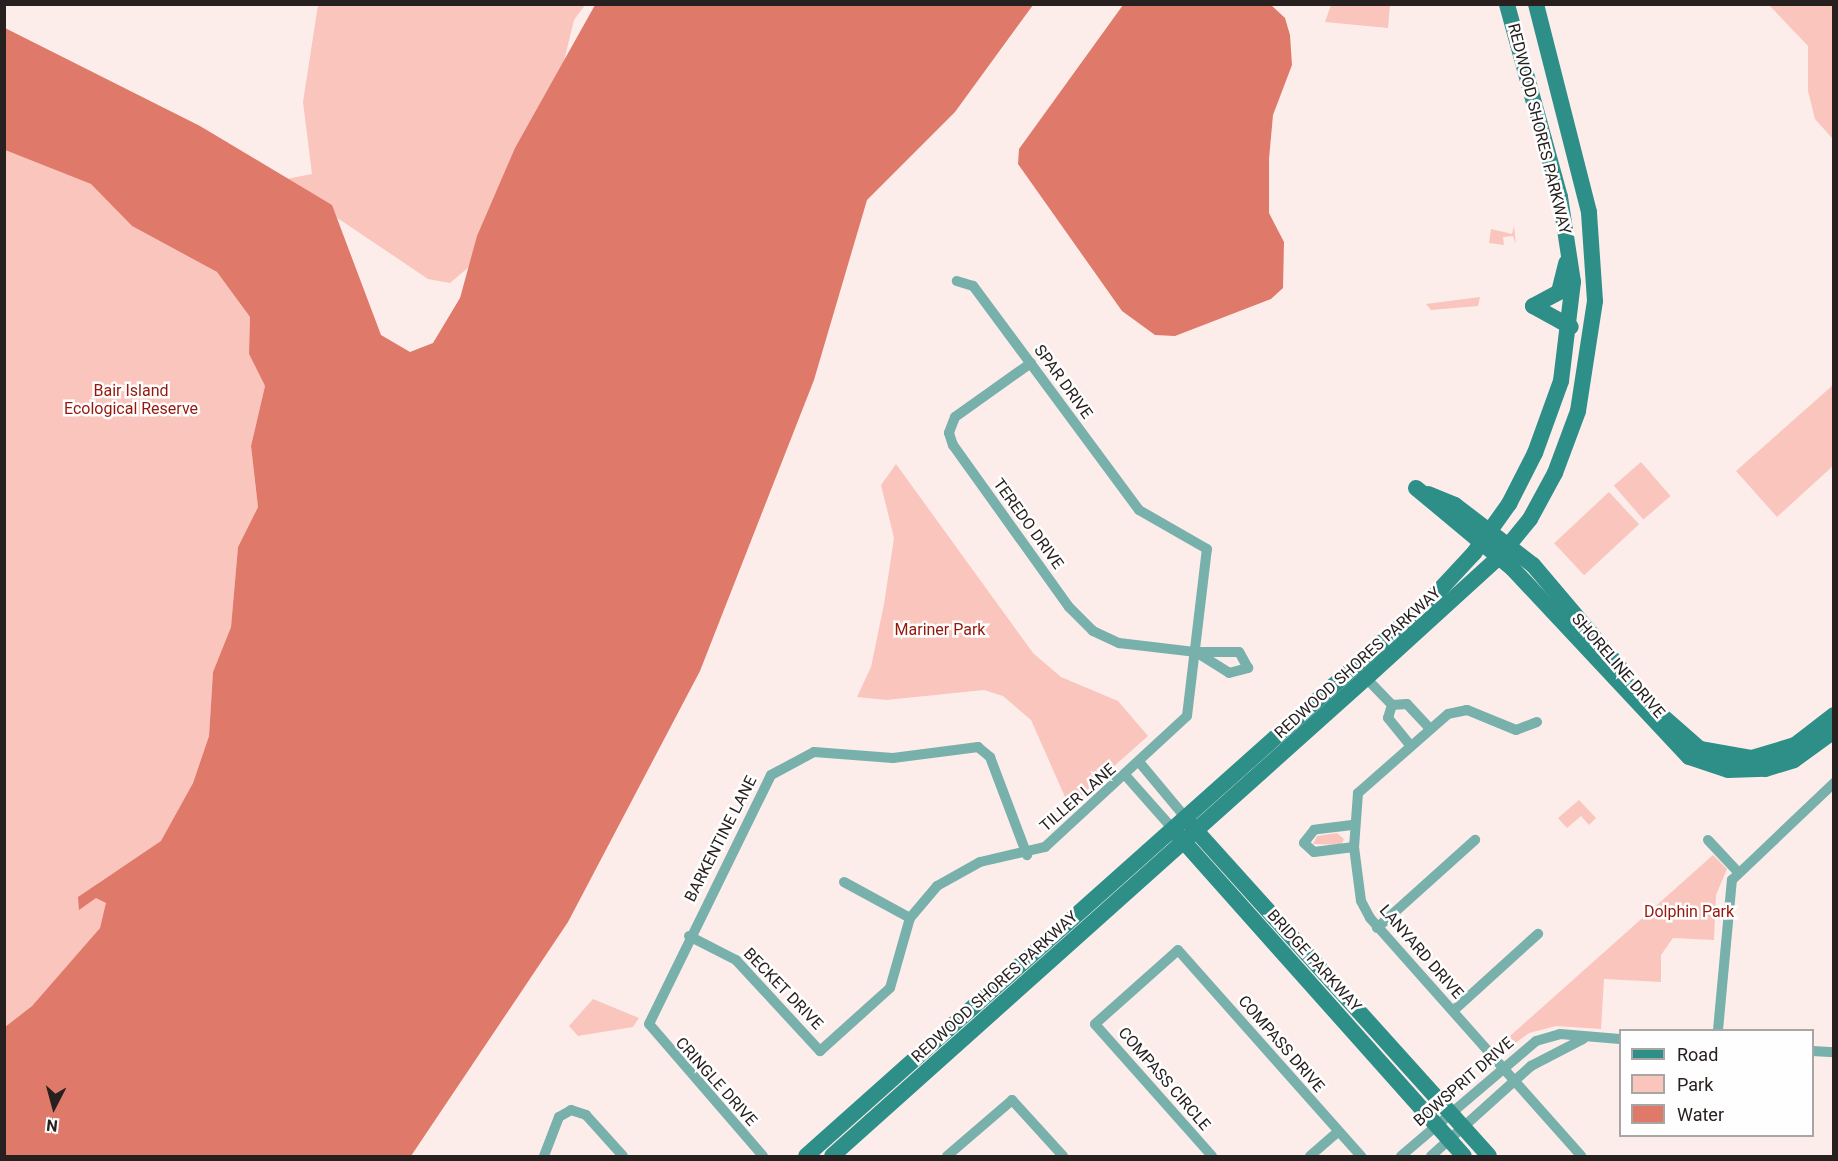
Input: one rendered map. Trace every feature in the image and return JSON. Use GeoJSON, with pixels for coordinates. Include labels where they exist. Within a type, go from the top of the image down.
{"type":"FeatureCollection","features":[{"type":"Feature","properties":{"kind":"main road","name":"REDWOOD SHORES PARKWAY"},"geometry":{"type":"LineString","coordinates":[[806,1156],[1404,623],[1487,536],[1517,491],[1543,434],[1571,327],[1569,250],[1507,4]]}},
{"type":"Feature","properties":{"kind":"main road","name":"REDWOOD SHORES PARKWAY"},"geometry":{"type":"LineString","coordinates":[[832,1156],[1190,837],[1504,551],[1542,500],[1565,451],[1586,374],[1594,309],[1589,212],[1536,4]]}},
{"type":"Feature","properties":{"kind":"main road"},"geometry":{"type":"LineString","coordinates":[[1569,250],[1559,291],[1533,306],[1571,327]]}},
{"type":"Feature","properties":{"kind":"main road","name":"SHORELINE DRIVE"},"geometry":{"type":"LineString","coordinates":[[1420,490],[1487,536],[1504,551],[1661,716],[1700,748],[1738,758],[1776,754],[1833,715]]}},
{"type":"Feature","properties":{"kind":"main road","name":"SHORELINE DRIVE"},"geometry":{"type":"LineString","coordinates":[[1504,551],[1671,743],[1696,760],[1728,770],[1765,769],[1794,760],[1833,730]]}},
{"type":"Feature","properties":{"kind":"main road","name":"BRIDGE PARKWAY"},"geometry":{"type":"LineString","coordinates":[[1178,823],[1464,1156]]}},
{"type":"Feature","properties":{"kind":"main road","name":"BRIDGE PARKWAY"},"geometry":{"type":"LineString","coordinates":[[1190,837],[1489,1156]]}},
{"type":"Feature","properties":{"kind":"street","name":"SPAR DRIVE"},"geometry":{"type":"LineString","coordinates":[[957,281],[973,286],[1139,510]]}},
{"type":"Feature","properties":{"kind":"street","name":"TEREDO DRIVE"},"geometry":{"type":"LineString","coordinates":[[1031,363],[955,417],[949,433],[952,445],[1085,625],[1119,643],[1196,652]]}},
{"type":"Feature","properties":{"kind":"street","name":"TILLER LANE"},"geometry":{"type":"LineString","coordinates":[[820,1051],[890,988],[910,918],[951,875],[989,860],[1027,855],[1052,842],[1184,721],[1196,652],[1207,549],[1139,510]]}},
{"type":"Feature","properties":{"kind":"street"},"geometry":{"type":"LineString","coordinates":[[1366,678],[1392,705],[1407,704],[1430,729]]}},
{"type":"Feature","properties":{"kind":"street"},"geometry":{"type":"LineString","coordinates":[[1392,705],[1388,718],[1410,745]]}},
{"type":"Feature","properties":{"kind":"street","name":"LANYARD DRIVE"},"geometry":{"type":"LineString","coordinates":[[1537,722],[1516,730],[1457,710],[1410,745],[1358,793],[1352,825],[1354,847],[1362,904],[1377,928],[1581,1156]]}},
{"type":"Feature","properties":{"kind":"street","name":"BARKENTINE LANE"},"geometry":{"type":"LineString","coordinates":[[649,1027],[689,936],[763,786],[782,765],[806,754],[899,758],[964,745],[980,747],[990,757],[1027,855]]}},
{"type":"Feature","properties":{"kind":"street","name":"BRIDGE PARKWAY"},"geometry":{"type":"LineString","coordinates":[[1140,763],[1178,823]]}},
{"type":"Feature","properties":{"kind":"street","name":"BRIDGE PARKWAY"},"geometry":{"type":"LineString","coordinates":[[1126,776],[1178,823]]}},
{"type":"Feature","properties":{"kind":"street"},"geometry":{"type":"LineString","coordinates":[[1718,1029],[1727,898],[1737,871],[1833,783]]}},
{"type":"Feature","properties":{"kind":"street"},"geometry":{"type":"LineString","coordinates":[[1352,825],[1314,830],[1304,844],[1314,852],[1354,847]]}},
{"type":"Feature","properties":{"kind":"street"},"geometry":{"type":"LineString","coordinates":[[1377,928],[1475,840]]}},
{"type":"Feature","properties":{"kind":"street"},"geometry":{"type":"LineString","coordinates":[[1708,840],[1737,871]]}},
{"type":"Feature","properties":{"kind":"street"},"geometry":{"type":"LineString","coordinates":[[844,882],[910,918]]}},
{"type":"Feature","properties":{"kind":"street"},"geometry":{"type":"LineString","coordinates":[[1453,1011],[1538,934]]}},
{"type":"Feature","properties":{"kind":"street","name":"BECKET DRIVE"},"geometry":{"type":"LineString","coordinates":[[689,936],[736,960],[820,1051]]}},
{"type":"Feature","properties":{"kind":"street","name":"COMPASS DRIVE"},"geometry":{"type":"LineString","coordinates":[[1178,950],[1361,1156]]}},
{"type":"Feature","properties":{"kind":"street","name":"COMPASS CIRCLE"},"geometry":{"type":"LineString","coordinates":[[1178,950],[1095,1024],[1212,1156]]}},
{"type":"Feature","properties":{"kind":"street","name":"CRINGLE DRIVE"},"geometry":{"type":"LineString","coordinates":[[649,1027],[763,1156]]}},
{"type":"Feature","properties":{"kind":"street","name":"BOWSPRIT DRIVE"},"geometry":{"type":"LineString","coordinates":[[1431,1156],[1546,1054],[1586,1038]]}},
{"type":"Feature","properties":{"kind":"street","name":"BOWSPRIT DRIVE"},"geometry":{"type":"LineString","coordinates":[[1401,1156],[1502,1067],[1542,1039],[1619,1039]]}},
{"type":"Feature","properties":{"kind":"street"},"geometry":{"type":"LineString","coordinates":[[1814,1051],[1833,1052]]}},
{"type":"Feature","properties":{"kind":"street"},"geometry":{"type":"LineString","coordinates":[[947,1156],[1012,1100],[1063,1156]]}},
{"type":"Feature","properties":{"kind":"street"},"geometry":{"type":"LineString","coordinates":[[544,1156],[560,1117],[571,1110],[585,1115],[623,1156]]}},
{"type":"Feature","properties":{"kind":"street"},"geometry":{"type":"LineString","coordinates":[[1310,1156],[1338,1132]]}},
{"type":"Feature","properties":{"kind":"green space"},"geometry":{"type":"Polygon","coordinates":[[[318,5],[585,5],[574,20],[547,131],[490,249],[450,283],[428,279],[281,180],[312,174],[303,102],[318,5]]]}},
{"type":"Feature","properties":{"kind":"green space"},"geometry":{"type":"Polygon","coordinates":[[[1331,5],[1390,5],[1388,28],[1325,22],[1331,5]]]}},
{"type":"Feature","properties":{"kind":"green space"},"geometry":{"type":"Polygon","coordinates":[[[1769,5],[1833,5],[1833,139],[1815,119],[1808,91],[1808,46],[1769,5]]]}},
{"type":"Feature","properties":{"kind":"green space","name":"Bair Island Ecological Reserve"},"geometry":{"type":"Polygon","coordinates":[[[5,150],[91,184],[132,226],[217,272],[250,317],[249,354],[265,386],[251,446],[258,507],[238,547],[231,627],[213,672],[209,736],[193,783],[161,842],[100,882],[87,904],[96,897],[107,903],[100,928],[32,1006],[5,1027],[5,150]]]}},
{"type":"Feature","properties":{"kind":"green space"},"geometry":{"type":"Polygon","coordinates":[[[1514,226],[1516,244],[1513,236],[1503,237],[1504,245],[1489,243],[1491,229],[1512,234],[1514,226]]]}},
{"type":"Feature","properties":{"kind":"green space"},"geometry":{"type":"Polygon","coordinates":[[[1480,297],[1478,306],[1431,310],[1426,304],[1480,297]]]}},
{"type":"Feature","properties":{"kind":"green space"},"geometry":{"type":"Polygon","coordinates":[[[1833,385],[1833,466],[1777,517],[1736,471],[1833,385]]]}},
{"type":"Feature","properties":{"kind":"green space"},"geometry":{"type":"Polygon","coordinates":[[[1641,462],[1671,496],[1643,520],[1614,486],[1641,462]]]}},
{"type":"Feature","properties":{"kind":"green space","name":"Mariner Park"},"geometry":{"type":"Polygon","coordinates":[[[896,464],[1033,653],[1061,677],[1118,701],[1148,736],[1069,806],[1031,720],[1003,696],[984,690],[886,700],[857,697],[871,667],[894,538],[881,485],[896,464]]]}},
{"type":"Feature","properties":{"kind":"green space"},"geometry":{"type":"Polygon","coordinates":[[[1609,492],[1639,524],[1584,575],[1554,543],[1609,492]]]}},
{"type":"Feature","properties":{"kind":"green space"},"geometry":{"type":"Polygon","coordinates":[[[1579,800],[1596,818],[1589,825],[1581,816],[1567,828],[1558,818],[1579,800]]]}},
{"type":"Feature","properties":{"kind":"green space"},"geometry":{"type":"Polygon","coordinates":[[[1337,833],[1344,839],[1341,845],[1313,844],[1317,836],[1337,833]]]}},
{"type":"Feature","properties":{"kind":"green space","name":"Dolphin Park"},"geometry":{"type":"Polygon","coordinates":[[[1713,855],[1727,869],[1716,895],[1714,940],[1673,938],[1661,955],[1661,982],[1604,979],[1601,1029],[1556,1026],[1529,1033],[1506,1050],[1500,1045],[1713,855]]]}},
{"type":"Feature","properties":{"kind":"green space"},"geometry":{"type":"Polygon","coordinates":[[[593,999],[639,1018],[633,1027],[578,1036],[569,1026],[593,999]]]}},
{"type":"Feature","properties":{"kind":"water"},"geometry":{"type":"Polygon","coordinates":[[[595,5],[1033,5],[955,112],[867,200],[814,380],[700,671],[568,922],[411,1156],[5,1156],[5,1027],[32,1006],[100,928],[106,903],[96,898],[79,910],[78,897],[161,841],[193,783],[209,736],[213,672],[231,627],[238,547],[258,507],[251,446],[265,386],[249,354],[250,317],[217,272],[132,226],[91,184],[5,150],[5,28],[200,126],[332,205],[381,335],[410,352],[433,343],[460,298],[477,236],[515,148],[595,5]]]}},
{"type":"Feature","properties":{"kind":"water"},"geometry":{"type":"Polygon","coordinates":[[[1123,5],[1271,5],[1285,18],[1290,35],[1292,65],[1273,115],[1269,159],[1269,213],[1284,242],[1283,288],[1271,299],[1175,336],[1155,335],[1122,311],[1018,164],[1019,149],[1123,5]]]}}]}
